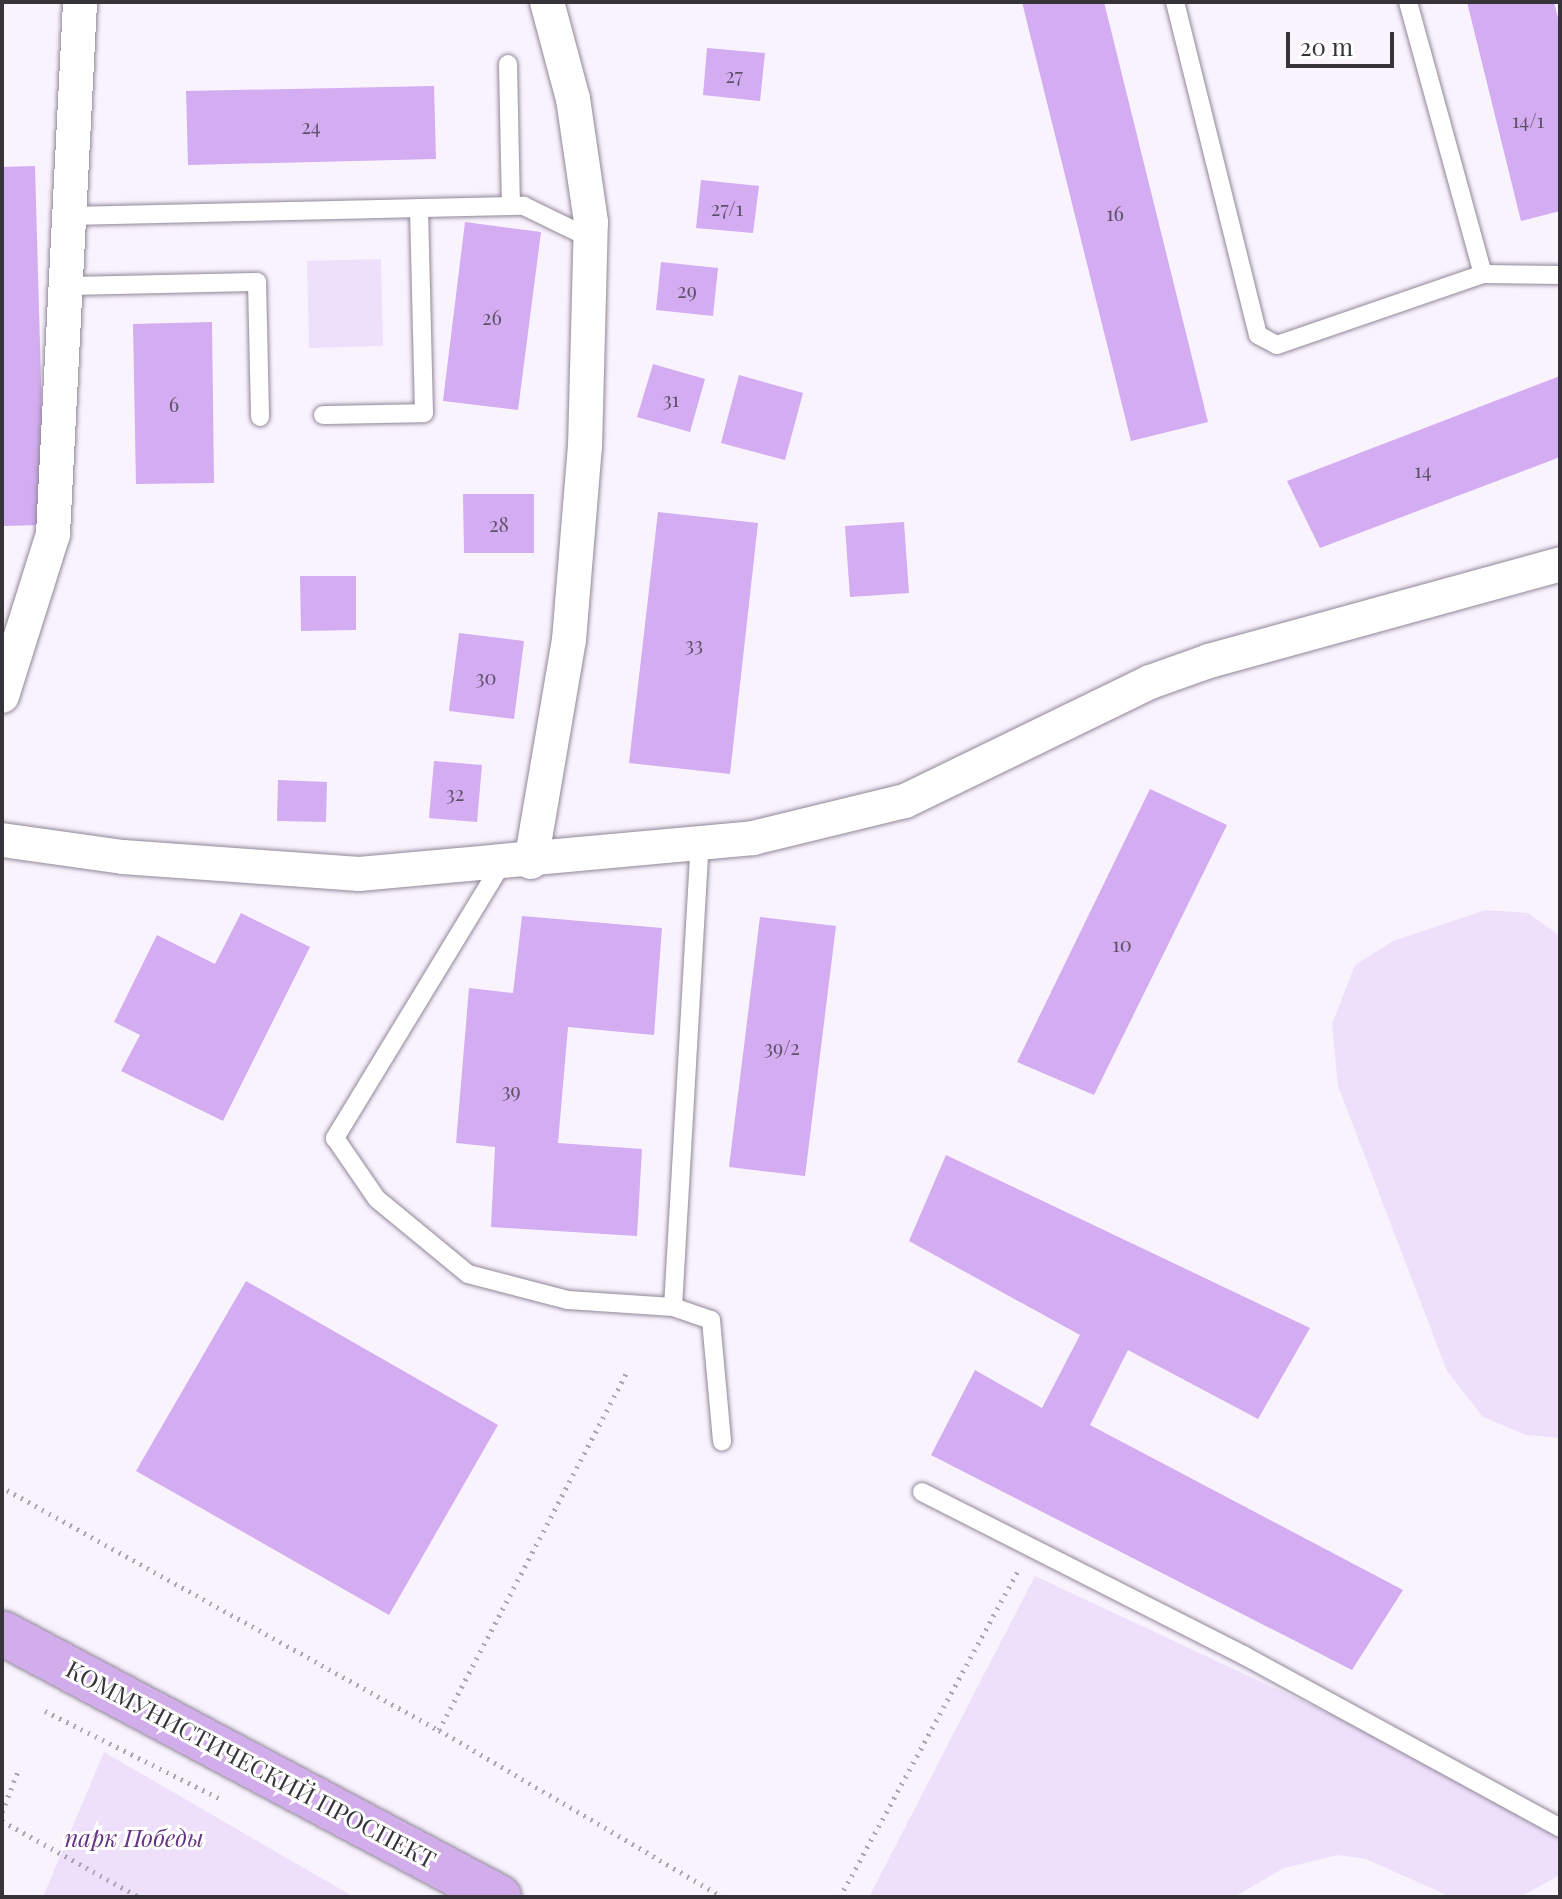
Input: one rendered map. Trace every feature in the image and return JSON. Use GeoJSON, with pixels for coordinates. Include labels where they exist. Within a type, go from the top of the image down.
{"type":"FeatureCollection","features":[{"type":"Feature","properties":{"kind":"main road","name":"КОММУНИСТИЧЕСКИЙ ПРОСПЕКТ"},"geometry":{"type":"LineString","coordinates":[[2,1633],[499,1897]]}},
{"type":"Feature","properties":{"kind":"street"},"geometry":{"type":"LineString","coordinates":[[2,696],[53,534],[80,2]]}},
{"type":"Feature","properties":{"kind":"street"},"geometry":{"type":"LineString","coordinates":[[516,864],[569,640],[585,447],[590,238],[573,99],[547,2]]}},
{"type":"Feature","properties":{"kind":"street"},"geometry":{"type":"LineString","coordinates":[[2,840],[123,857],[359,874],[516,864],[753,838],[905,801],[1150,682],[1560,564]]}},
{"type":"Feature","properties":{"kind":"lane"},"geometry":{"type":"LineString","coordinates":[[1175,2],[1258,335],[1277,345],[1483,274],[1560,275]]}},
{"type":"Feature","properties":{"kind":"lane"},"geometry":{"type":"LineString","coordinates":[[1408,2],[1483,274]]}},
{"type":"Feature","properties":{"kind":"lane"},"geometry":{"type":"LineString","coordinates":[[508,64],[511,206]]}},
{"type":"Feature","properties":{"kind":"lane"},"geometry":{"type":"LineString","coordinates":[[68,216],[524,206],[590,238]]}},
{"type":"Feature","properties":{"kind":"lane"},"geometry":{"type":"LineString","coordinates":[[323,415],[424,413],[419,208]]}},
{"type":"Feature","properties":{"kind":"lane"},"geometry":{"type":"LineString","coordinates":[[67,286],[257,282],[260,417]]}},
{"type":"Feature","properties":{"kind":"lane"},"geometry":{"type":"LineString","coordinates":[[673,1307],[700,844]]}},
{"type":"Feature","properties":{"kind":"lane"},"geometry":{"type":"LineString","coordinates":[[516,864],[335,1138],[377,1199],[468,1274],[568,1300],[673,1307],[711,1320],[722,1442]]}},
{"type":"Feature","properties":{"kind":"lane"},"geometry":{"type":"LineString","coordinates":[[922,1492],[1560,1828]]}},
{"type":"Feature","properties":{"kind":"path"},"geometry":{"type":"LineString","coordinates":[[439,1730],[628,1370]]}},
{"type":"Feature","properties":{"kind":"path"},"geometry":{"type":"LineString","coordinates":[[7,1490],[439,1730],[723,1897]]}},
{"type":"Feature","properties":{"kind":"path"},"geometry":{"type":"LineString","coordinates":[[840,1897],[1031,1547]]}},
{"type":"Feature","properties":{"kind":"path"},"geometry":{"type":"LineString","coordinates":[[2,1812],[18,1771]]}},
{"type":"Feature","properties":{"kind":"path"},"geometry":{"type":"LineString","coordinates":[[2,1821],[139,1897]]}},
{"type":"Feature","properties":{"kind":"green space"},"geometry":{"type":"Polygon","coordinates":[[[381,259],[383,346],[309,348],[307,261],[381,259]]]}},
{"type":"Feature","properties":{"kind":"green space"},"geometry":{"type":"Polygon","coordinates":[[[1485,910],[1528,913],[1560,936],[1560,1438],[1526,1435],[1483,1417],[1447,1371],[1338,1086],[1332,1024],[1355,965],[1393,941],[1485,910]]]}},
{"type":"Feature","properties":{"kind":"green space"},"geometry":{"type":"Polygon","coordinates":[[[1035,1576],[1560,1822],[1560,1875],[1520,1897],[1451,1897],[1366,1859],[1338,1855],[1284,1868],[1234,1897],[869,1897],[1035,1576]]]}},
{"type":"Feature","properties":{"kind":"green space","name":"парк Победы"},"geometry":{"type":"Polygon","coordinates":[[[104,1752],[354,1897],[43,1897],[104,1752]]]}},
{"type":"Feature","properties":{"kind":"building"},"geometry":{"type":"Polygon","coordinates":[[[1022,2],[1104,2],[1208,422],[1131,441],[1022,2]]]}},
{"type":"Feature","properties":{"kind":"building"},"geometry":{"type":"Polygon","coordinates":[[[1467,2],[1554,2],[1560,26],[1560,211],[1521,221],[1467,2]]]}},
{"type":"Feature","properties":{"kind":"building"},"geometry":{"type":"Polygon","coordinates":[[[707,48],[765,53],[760,101],[703,95],[707,48]]]}},
{"type":"Feature","properties":{"kind":"building"},"geometry":{"type":"Polygon","coordinates":[[[434,86],[436,159],[188,165],[186,91],[434,86]]]}},
{"type":"Feature","properties":{"kind":"building"},"geometry":{"type":"Polygon","coordinates":[[[35,166],[45,525],[2,526],[2,167],[35,166]]]}},
{"type":"Feature","properties":{"kind":"building"},"geometry":{"type":"Polygon","coordinates":[[[701,180],[759,186],[753,233],[696,228],[701,180]]]}},
{"type":"Feature","properties":{"kind":"building"},"geometry":{"type":"Polygon","coordinates":[[[465,222],[541,232],[518,410],[443,401],[465,222]]]}},
{"type":"Feature","properties":{"kind":"building"},"geometry":{"type":"Polygon","coordinates":[[[661,262],[718,268],[713,316],[656,310],[661,262]]]}},
{"type":"Feature","properties":{"kind":"building"},"geometry":{"type":"Polygon","coordinates":[[[212,322],[214,483],[136,484],[133,324],[212,322]]]}},
{"type":"Feature","properties":{"kind":"building"},"geometry":{"type":"Polygon","coordinates":[[[653,364],[705,379],[690,432],[637,417],[653,364]]]}},
{"type":"Feature","properties":{"kind":"building"},"geometry":{"type":"Polygon","coordinates":[[[739,375],[803,393],[785,460],[721,443],[739,375]]]}},
{"type":"Feature","properties":{"kind":"building"},"geometry":{"type":"Polygon","coordinates":[[[1560,376],[1560,457],[1320,548],[1287,481],[1560,376]]]}},
{"type":"Feature","properties":{"kind":"building"},"geometry":{"type":"Polygon","coordinates":[[[463,494],[534,494],[534,553],[464,553],[463,494]]]}},
{"type":"Feature","properties":{"kind":"building"},"geometry":{"type":"Polygon","coordinates":[[[658,512],[758,523],[730,774],[629,763],[658,512]]]}},
{"type":"Feature","properties":{"kind":"building"},"geometry":{"type":"Polygon","coordinates":[[[904,522],[909,593],[850,597],[845,526],[904,522]]]}},
{"type":"Feature","properties":{"kind":"building"},"geometry":{"type":"Polygon","coordinates":[[[300,576],[356,576],[356,630],[301,631],[300,576]]]}},
{"type":"Feature","properties":{"kind":"building"},"geometry":{"type":"Polygon","coordinates":[[[459,633],[524,641],[514,719],[449,711],[459,633]]]}},
{"type":"Feature","properties":{"kind":"building"},"geometry":{"type":"Polygon","coordinates":[[[434,761],[482,765],[477,822],[429,818],[434,761]]]}},
{"type":"Feature","properties":{"kind":"building"},"geometry":{"type":"Polygon","coordinates":[[[278,780],[327,782],[326,822],[277,821],[278,780]]]}},
{"type":"Feature","properties":{"kind":"building"},"geometry":{"type":"Polygon","coordinates":[[[1150,789],[1227,825],[1094,1095],[1017,1062],[1150,789]]]}},
{"type":"Feature","properties":{"kind":"building"},"geometry":{"type":"Polygon","coordinates":[[[241,913],[310,947],[223,1121],[121,1071],[140,1035],[114,1022],[157,935],[215,964],[241,913]]]}},
{"type":"Feature","properties":{"kind":"building"},"geometry":{"type":"Polygon","coordinates":[[[522,916],[662,928],[654,1035],[568,1027],[558,1143],[642,1149],[637,1236],[491,1227],[495,1147],[456,1143],[469,988],[513,993],[522,916]]]}},
{"type":"Feature","properties":{"kind":"building"},"geometry":{"type":"Polygon","coordinates":[[[760,917],[836,926],[805,1176],[729,1167],[760,917]]]}},
{"type":"Feature","properties":{"kind":"building"},"geometry":{"type":"Polygon","coordinates":[[[946,1155],[1310,1328],[1258,1419],[1128,1350],[1090,1425],[1403,1590],[1352,1670],[931,1455],[975,1370],[1042,1408],[1080,1335],[909,1241],[946,1155]]]}},
{"type":"Feature","properties":{"kind":"building"},"geometry":{"type":"Polygon","coordinates":[[[246,1281],[498,1425],[389,1615],[136,1471],[246,1281]]]}}]}
